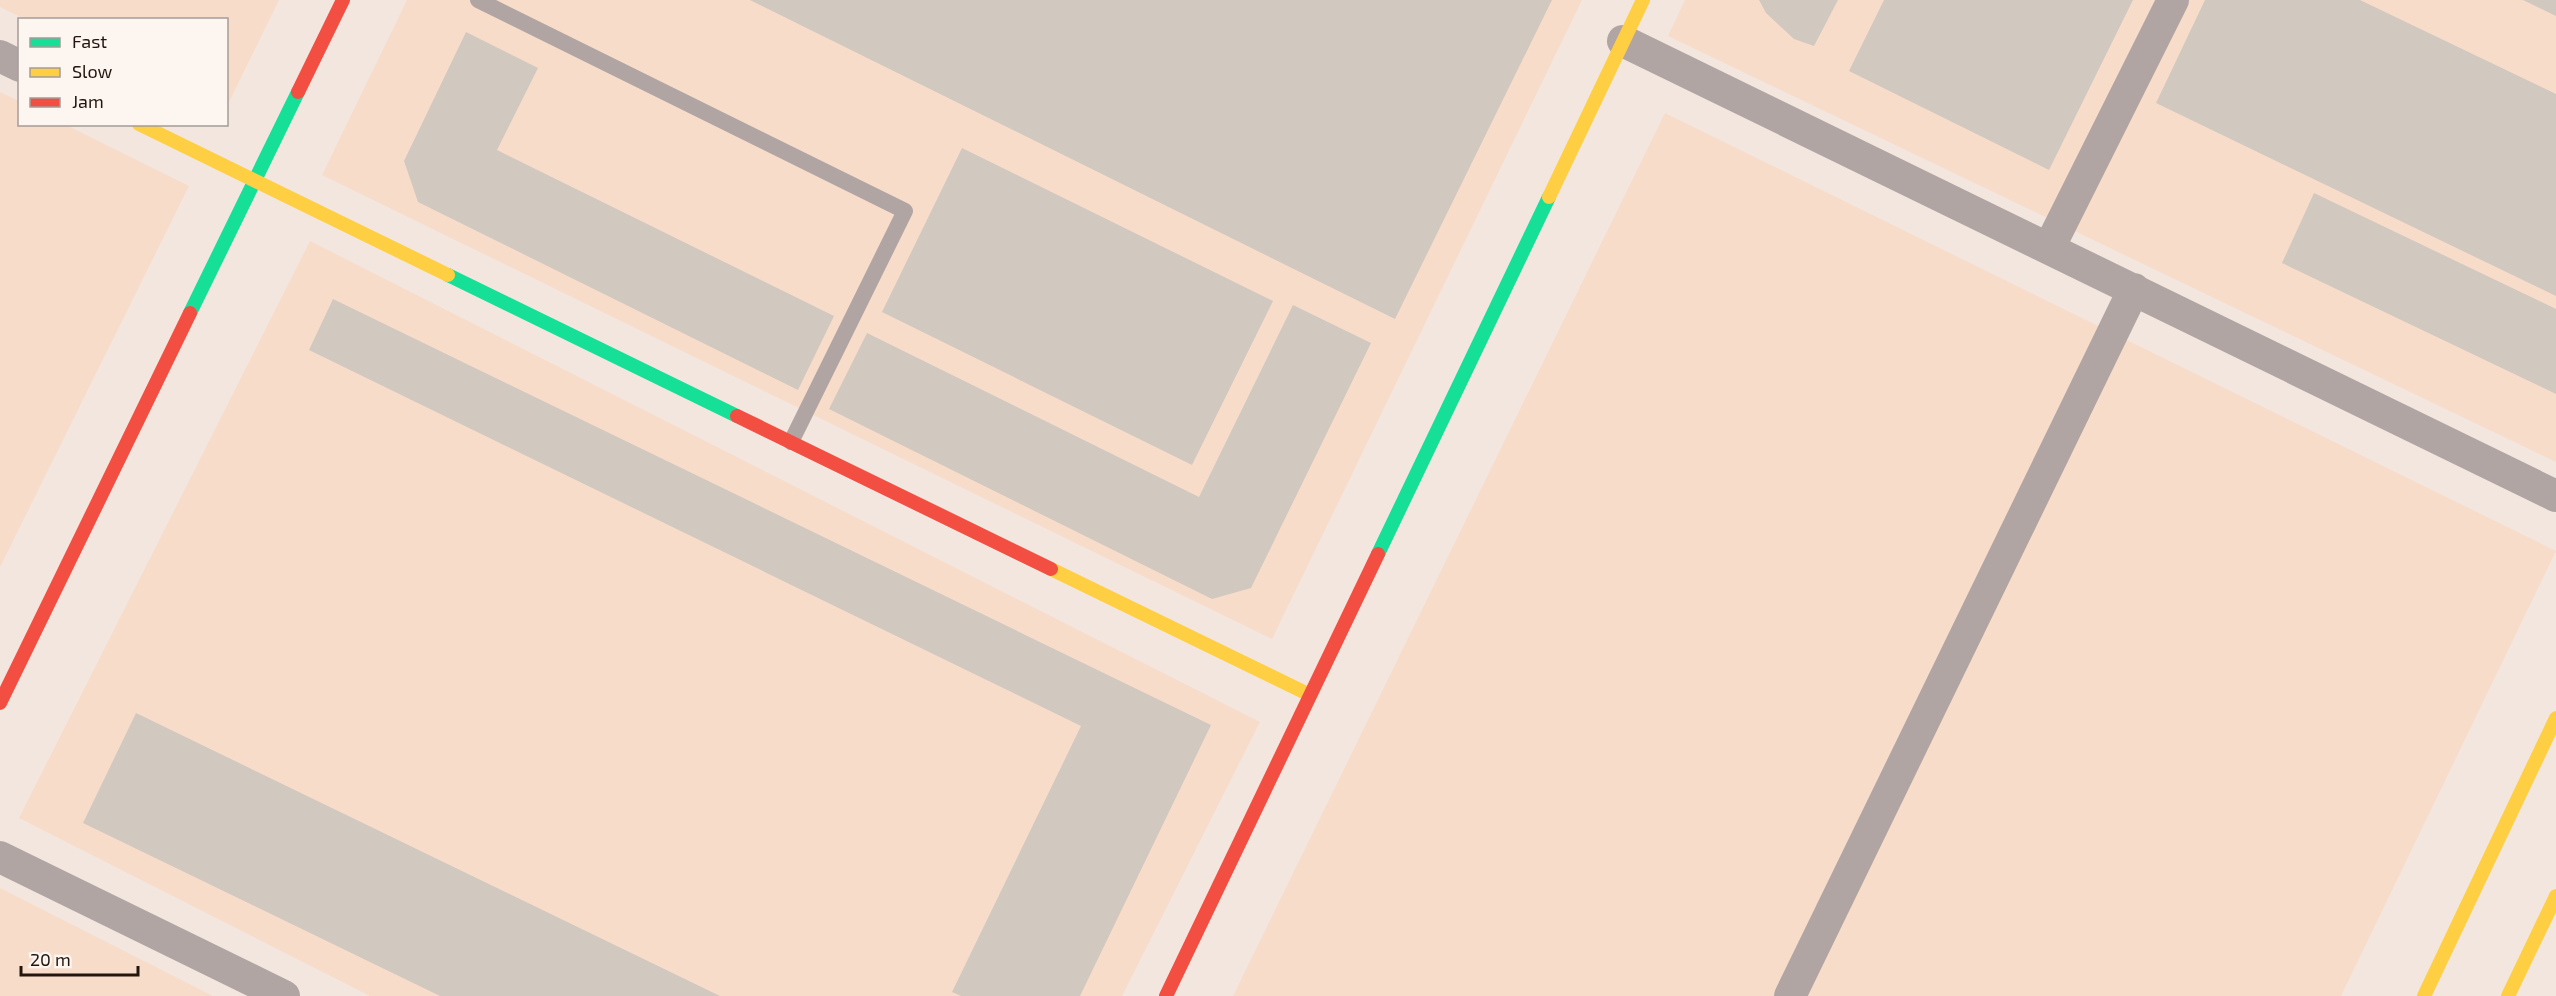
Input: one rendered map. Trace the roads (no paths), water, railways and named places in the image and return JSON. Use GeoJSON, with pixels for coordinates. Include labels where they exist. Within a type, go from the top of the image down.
{"type":"FeatureCollection","features":[{"type":"Feature","properties":{"kind":"street"},"geometry":{"type":"LineString","coordinates":[[0,703],[343,0]]}},
{"type":"Feature","properties":{"kind":"street"},"geometry":{"type":"LineString","coordinates":[[1166,996],[1643,0]]}},
{"type":"Feature","properties":{"kind":"street"},"geometry":{"type":"LineString","coordinates":[[2049,248],[2174,0]]}},
{"type":"Feature","properties":{"kind":"street"},"geometry":{"type":"LineString","coordinates":[[1623,41],[2556,496]]}},
{"type":"Feature","properties":{"kind":"street"},"geometry":{"type":"LineString","coordinates":[[0,56],[18,65]]}},
{"type":"Feature","properties":{"kind":"street"},"geometry":{"type":"LineString","coordinates":[[143,126],[1310,695]]}},
{"type":"Feature","properties":{"kind":"street"},"geometry":{"type":"LineString","coordinates":[[1790,996],[2134,289]]}},
{"type":"Feature","properties":{"kind":"street"},"geometry":{"type":"LineString","coordinates":[[2424,996],[2556,718]]}},
{"type":"Feature","properties":{"kind":"street"},"geometry":{"type":"LineString","coordinates":[[0,856],[284,996]]}},
{"type":"Feature","properties":{"kind":"street"},"geometry":{"type":"LineString","coordinates":[[2508,996],[2556,896]]}},
{"type":"Feature","properties":{"kind":"lane"},"geometry":{"type":"LineString","coordinates":[[478,0],[905,211],[791,442]]}}]}
